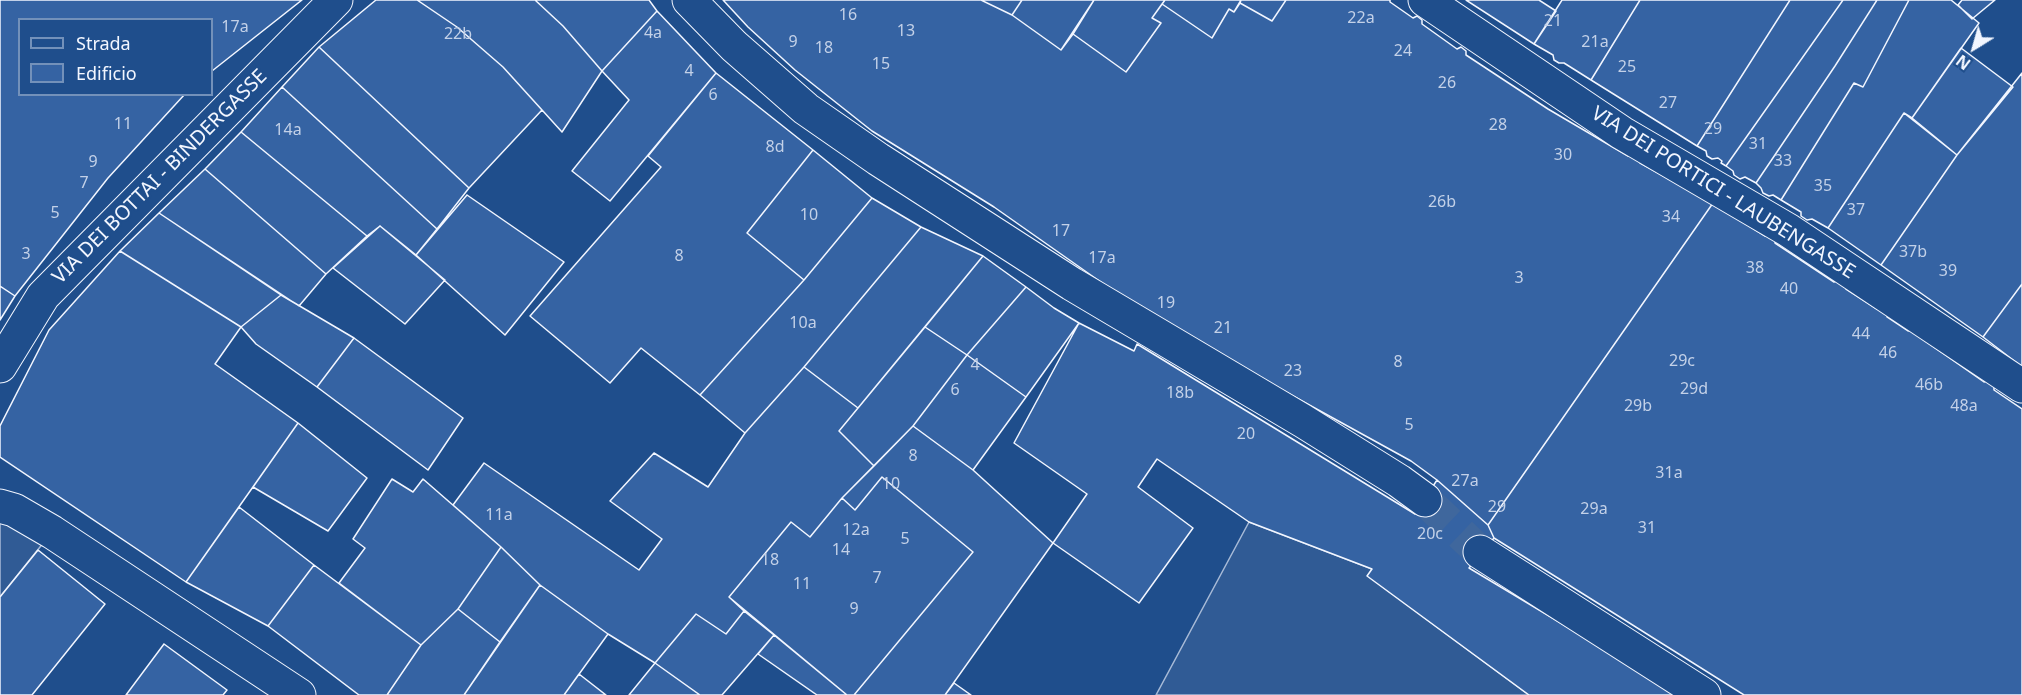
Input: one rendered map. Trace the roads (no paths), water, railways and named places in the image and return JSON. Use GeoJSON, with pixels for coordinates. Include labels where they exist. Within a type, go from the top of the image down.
{"type":"FeatureCollection","features":[{"type":"Feature","properties":{"kind":"street","name":"VIA DEI BOTTAI - BINDERGASSE"},"geometry":{"type":"LineString","coordinates":[[0,366],[43,296],[336,0]]}},
{"type":"Feature","properties":{"kind":"street"},"geometry":{"type":"LineString","coordinates":[[689,0],[734,46],[806,109],[878,159],[1072,284],[1303,422],[1399,481],[1425,500]]}},
{"type":"Feature","properties":{"kind":"street","name":"VIA DEI PORTICI - LAUBENGASSE"},"geometry":{"type":"LineString","coordinates":[[1425,0],[1622,133],[1788,230],[2022,386]]}},
{"type":"Feature","properties":{"kind":"street"},"geometry":{"type":"LineString","coordinates":[[0,506],[14,510],[52,532],[298,695]]}},
{"type":"Feature","properties":{"kind":"street"},"geometry":{"type":"LineString","coordinates":[[1480,552],[1704,695]]}},
{"type":"Feature","properties":{"kind":"tunnel"},"geometry":{"type":"LineString","coordinates":[[1425,500],[1480,552]]}}]}
